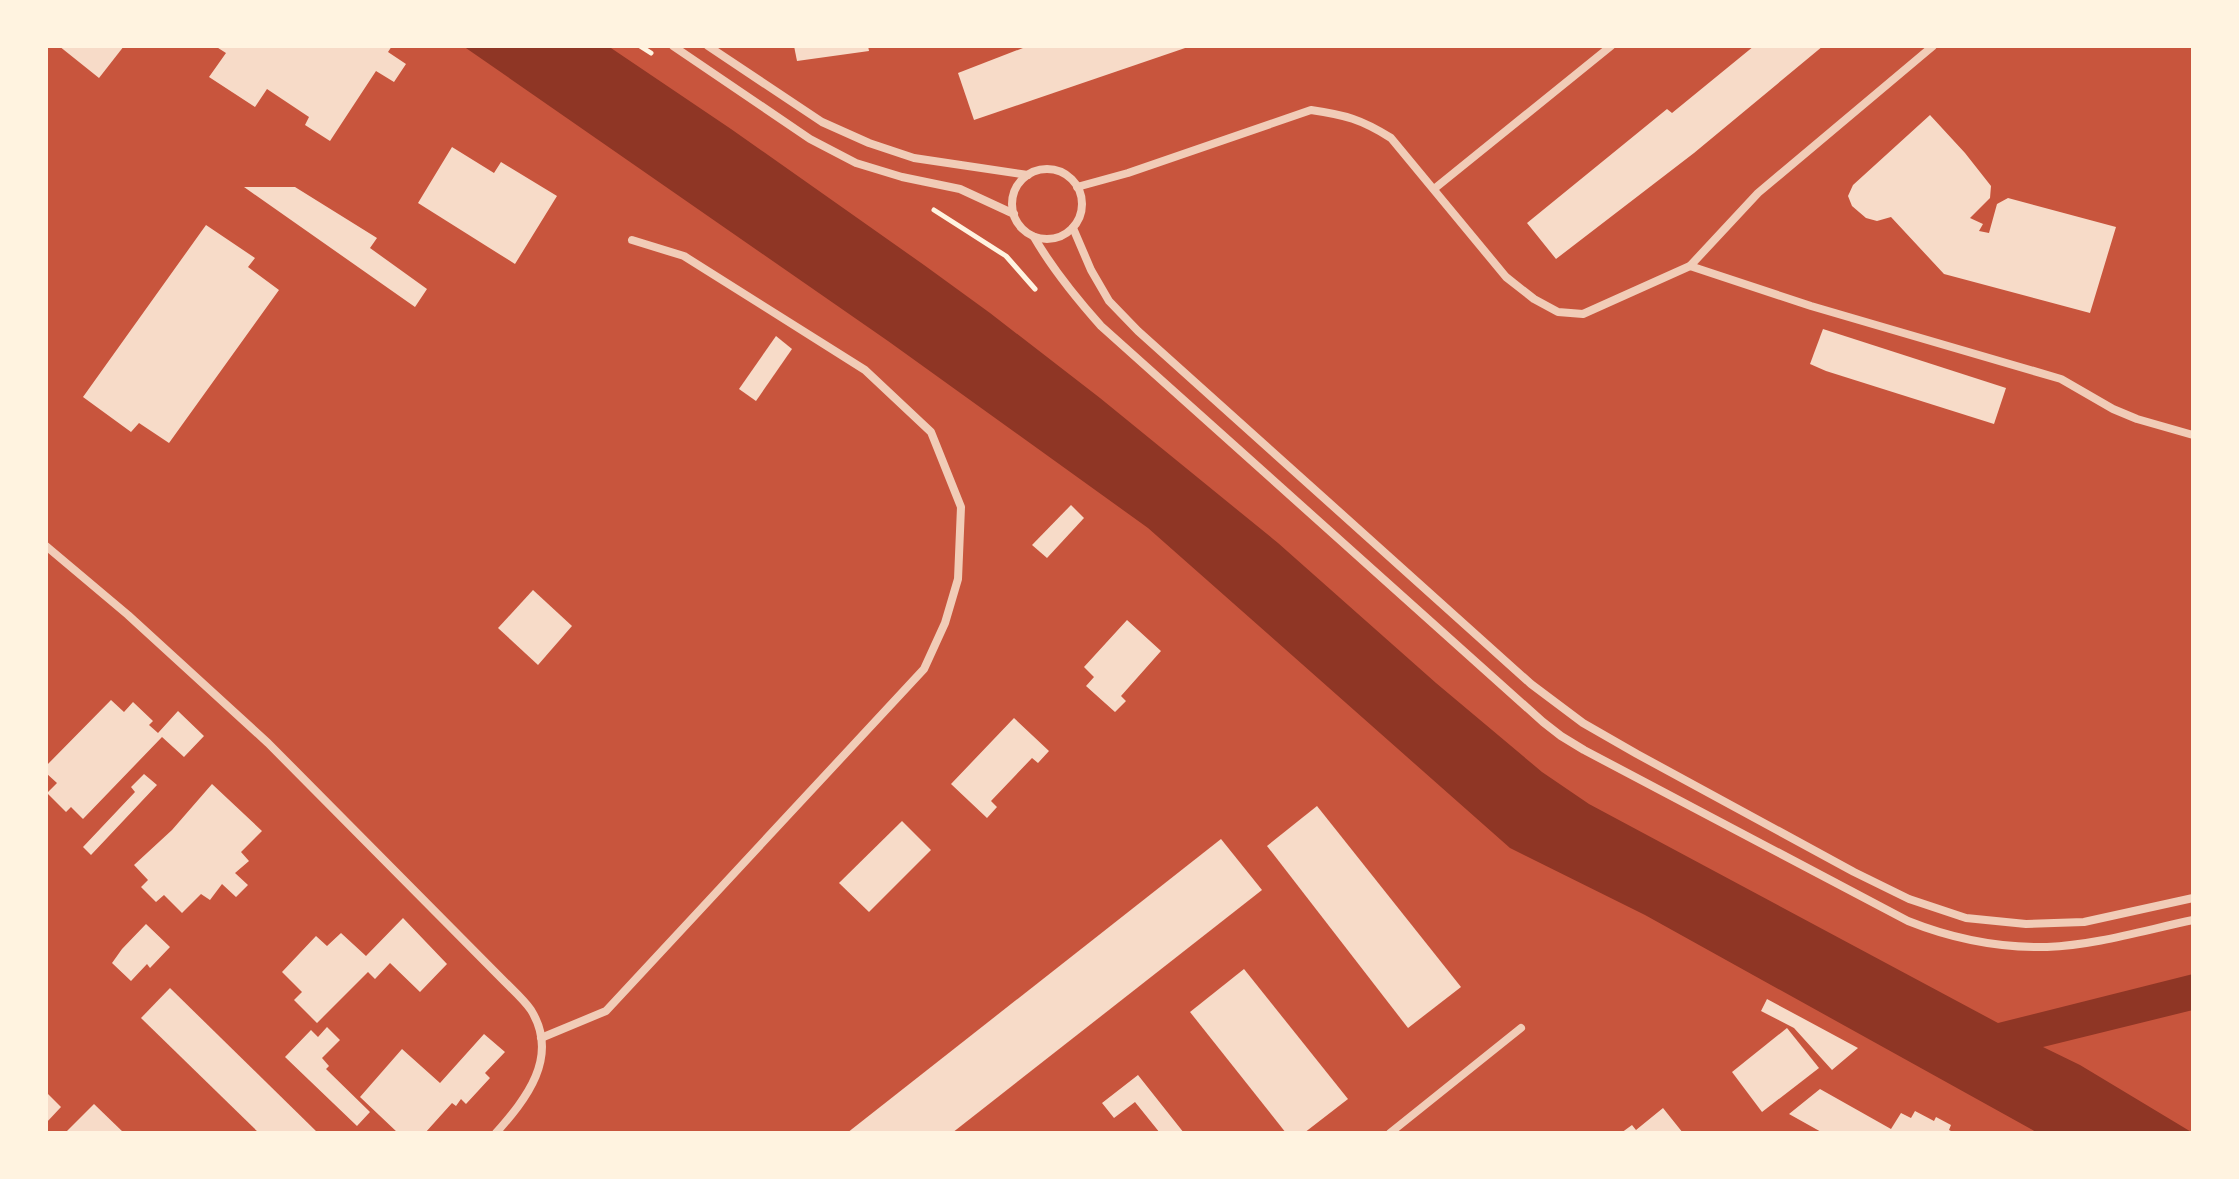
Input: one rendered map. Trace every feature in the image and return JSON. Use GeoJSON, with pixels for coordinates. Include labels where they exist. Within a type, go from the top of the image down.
{"type":"FeatureCollection","features":[{"type":"Feature","properties":{"kind":"street"},"geometry":{"type":"LineString","coordinates":[[673,46],[798,132],[856,163],[902,177],[960,189],[1014,214]]}},
{"type":"Feature","properties":{"kind":"street"},"geometry":{"type":"LineString","coordinates":[[708,46],[822,122],[869,143],[914,158],[1028,175]]}},
{"type":"Feature","properties":{"kind":"street"},"geometry":{"type":"LineString","coordinates":[[1434,189],[1611,46]]}},
{"type":"Feature","properties":{"kind":"street"},"geometry":{"type":"LineString","coordinates":[[1077,187],[1128,173],[1311,110],[1335,113],[1366,122],[1391,138],[1506,277],[1534,299],[1558,312],[1583,314],[1690,266],[1758,193],[1933,46]]}},
{"type":"Feature","properties":{"kind":"street"},"geometry":{"type":"LineString","coordinates":[[1050,169],[1070,178],[1077,187],[1082,208],[1073,228],[1064,235],[1034,237],[1025,232],[1014,214],[1014,193],[1028,175],[1050,169]]}},
{"type":"Feature","properties":{"kind":"street"},"geometry":{"type":"LineString","coordinates":[[1073,228],[1091,270],[1109,301],[1138,331],[1531,684],[1583,723],[1854,872],[1909,899],[1966,918],[2026,924],[2084,922],[2193,898]]}},
{"type":"Feature","properties":{"kind":"street"},"geometry":{"type":"LineString","coordinates":[[1034,237],[1048,261],[1101,326],[1543,722],[1584,750],[1908,921],[1940,934],[1970,941],[2047,947],[2193,920]]}},
{"type":"Feature","properties":{"kind":"street"},"geometry":{"type":"LineString","coordinates":[[541,1038],[606,1011],[924,669],[945,623],[958,579],[961,507],[931,432],[865,370],[684,256],[632,240]]}},
{"type":"Feature","properties":{"kind":"street"},"geometry":{"type":"LineString","coordinates":[[1690,266],[1811,306],[2061,379],[2113,409],[2193,435]]}},
{"type":"Feature","properties":{"kind":"street"},"geometry":{"type":"LineString","coordinates":[[46,546],[128,615],[268,743],[530,1009],[541,1038],[535,1080],[520,1105],[496,1133]]}},
{"type":"Feature","properties":{"kind":"street"},"geometry":{"type":"LineString","coordinates":[[1390,1133],[1521,1028]]}},
{"type":"Feature","properties":{"kind":"shaded area"},"geometry":{"type":"Polygon","coordinates":[[[463,46],[608,46],[731,129],[990,313],[1278,543],[1542,772],[1589,804],[1998,1023],[2193,974],[2193,1010],[2043,1047],[2080,1065],[2193,1133],[2038,1133],[1645,915],[1510,848],[1148,528],[888,341],[463,46]]]}},
{"type":"Feature","properties":{"kind":"building"},"geometry":{"type":"Polygon","coordinates":[[[59,46],[124,46],[99,78],[59,46]]]}},
{"type":"Feature","properties":{"kind":"building"},"geometry":{"type":"Polygon","coordinates":[[[215,46],[392,46],[388,52],[406,64],[394,82],[376,71],[330,141],[305,125],[309,117],[267,89],[255,107],[209,77],[226,53],[215,46]]]}},
{"type":"Feature","properties":{"kind":"building"},"geometry":{"type":"Polygon","coordinates":[[[794,46],[868,46],[869,51],[797,61],[794,46]]]}},
{"type":"Feature","properties":{"kind":"building"},"geometry":{"type":"Polygon","coordinates":[[[1028,46],[1191,46],[974,120],[958,73],[1028,46]]]}},
{"type":"Feature","properties":{"kind":"building"},"geometry":{"type":"Polygon","coordinates":[[[1754,46],[1823,46],[1694,153],[1556,259],[1527,223],[1667,109],[1672,113],[1754,46]]]}},
{"type":"Feature","properties":{"kind":"building"},"geometry":{"type":"Polygon","coordinates":[[[1930,115],[1991,186],[1990,198],[1970,218],[1983,224],[1979,231],[1989,233],[1997,204],[2008,198],[2116,227],[2090,313],[1944,274],[1891,217],[1877,221],[1866,218],[1852,206],[1848,196],[1853,185],[1930,115]]]}},
{"type":"Feature","properties":{"kind":"building"},"geometry":{"type":"Polygon","coordinates":[[[452,147],[494,173],[501,162],[557,196],[515,264],[418,203],[452,147]]]}},
{"type":"Feature","properties":{"kind":"building"},"geometry":{"type":"Polygon","coordinates":[[[244,187],[295,187],[377,238],[370,248],[427,289],[415,307],[244,187]]]}},
{"type":"Feature","properties":{"kind":"building"},"geometry":{"type":"Polygon","coordinates":[[[206,225],[255,258],[248,267],[279,290],[169,443],[139,423],[131,432],[83,397],[206,225]]]}},
{"type":"Feature","properties":{"kind":"building"},"geometry":{"type":"Polygon","coordinates":[[[1823,329],[2006,388],[1994,424],[1810,364],[1823,329]]]}},
{"type":"Feature","properties":{"kind":"building"},"geometry":{"type":"Polygon","coordinates":[[[776,336],[792,349],[756,401],[739,389],[776,336]]]}},
{"type":"Feature","properties":{"kind":"building"},"geometry":{"type":"Polygon","coordinates":[[[1071,505],[1084,518],[1047,558],[1032,545],[1071,505]]]}},
{"type":"Feature","properties":{"kind":"building"},"geometry":{"type":"Polygon","coordinates":[[[533,590],[572,626],[538,665],[498,628],[533,590]]]}},
{"type":"Feature","properties":{"kind":"building"},"geometry":{"type":"Polygon","coordinates":[[[1127,620],[1161,651],[1121,696],[1126,701],[1115,712],[1086,686],[1094,677],[1084,667],[1127,620]]]}},
{"type":"Feature","properties":{"kind":"building"},"geometry":{"type":"Polygon","coordinates":[[[111,700],[124,712],[133,702],[153,721],[149,725],[158,733],[178,711],[204,736],[184,757],[162,737],[83,819],[71,807],[66,812],[47,793],[57,783],[46,773],[46,766],[111,700]]]}},
{"type":"Feature","properties":{"kind":"building"},"geometry":{"type":"Polygon","coordinates":[[[1014,718],[1049,751],[1038,763],[1032,758],[991,801],[997,807],[987,818],[951,784],[1014,718]]]}},
{"type":"Feature","properties":{"kind":"building"},"geometry":{"type":"Polygon","coordinates":[[[144,774],[157,785],[91,855],[83,847],[135,792],[131,787],[144,774]]]}},
{"type":"Feature","properties":{"kind":"building"},"geometry":{"type":"Polygon","coordinates":[[[212,784],[262,831],[241,852],[249,861],[235,873],[248,885],[236,897],[222,884],[210,900],[201,894],[182,913],[164,895],[156,902],[141,887],[148,880],[134,865],[172,830],[212,784]]]}},
{"type":"Feature","properties":{"kind":"building"},"geometry":{"type":"Polygon","coordinates":[[[1317,806],[1461,987],[1408,1028],[1267,846],[1317,806]]]}},
{"type":"Feature","properties":{"kind":"building"},"geometry":{"type":"Polygon","coordinates":[[[902,821],[931,850],[869,912],[839,883],[902,821]]]}},
{"type":"Feature","properties":{"kind":"building"},"geometry":{"type":"Polygon","coordinates":[[[1221,839],[1262,890],[952,1133],[847,1133],[1221,839]]]}},
{"type":"Feature","properties":{"kind":"building"},"geometry":{"type":"Polygon","coordinates":[[[403,918],[447,964],[420,992],[390,963],[375,979],[368,972],[317,1023],[294,1000],[302,992],[282,972],[316,936],[327,946],[341,933],[366,956],[403,918]]]}},
{"type":"Feature","properties":{"kind":"building"},"geometry":{"type":"Polygon","coordinates":[[[146,924],[170,947],[150,968],[147,964],[131,981],[112,963],[146,924]]]}},
{"type":"Feature","properties":{"kind":"building"},"geometry":{"type":"Polygon","coordinates":[[[1244,969],[1348,1099],[1304,1133],[1286,1133],[1190,1012],[1244,969]]]}},
{"type":"Feature","properties":{"kind":"building"},"geometry":{"type":"Polygon","coordinates":[[[170,988],[318,1133],[259,1133],[141,1018],[170,988]]]}},
{"type":"Feature","properties":{"kind":"building"},"geometry":{"type":"Polygon","coordinates":[[[1767,999],[1858,1048],[1832,1070],[1794,1028],[1761,1011],[1767,999]]]}},
{"type":"Feature","properties":{"kind":"building"},"geometry":{"type":"Polygon","coordinates":[[[327,1027],[340,1040],[322,1058],[329,1066],[326,1069],[370,1112],[357,1126],[285,1057],[311,1030],[318,1037],[327,1027]]]}},
{"type":"Feature","properties":{"kind":"building"},"geometry":{"type":"Polygon","coordinates":[[[1787,1028],[1819,1068],[1762,1112],[1732,1072],[1787,1028]]]}},
{"type":"Feature","properties":{"kind":"building"},"geometry":{"type":"Polygon","coordinates":[[[484,1034],[505,1052],[485,1073],[490,1078],[466,1104],[461,1099],[456,1106],[452,1103],[425,1133],[398,1133],[360,1097],[402,1049],[440,1083],[484,1034]]]}},
{"type":"Feature","properties":{"kind":"building"},"geometry":{"type":"Polygon","coordinates":[[[1138,1075],[1184,1133],[1160,1133],[1135,1102],[1114,1118],[1102,1103],[1138,1075]]]}},
{"type":"Feature","properties":{"kind":"building"},"geometry":{"type":"Polygon","coordinates":[[[1820,1089],[1891,1129],[1901,1113],[1911,1118],[1915,1111],[1934,1121],[1936,1117],[1951,1125],[1949,1130],[1955,1133],[1823,1133],[1789,1114],[1820,1089]]]}},
{"type":"Feature","properties":{"kind":"building"},"geometry":{"type":"Polygon","coordinates":[[[46,1092],[61,1107],[46,1123],[46,1092]]]}},
{"type":"Feature","properties":{"kind":"building"},"geometry":{"type":"Polygon","coordinates":[[[94,1104],[124,1133],[65,1133],[94,1104]]]}},
{"type":"Feature","properties":{"kind":"building"},"geometry":{"type":"Polygon","coordinates":[[[1663,1108],[1683,1133],[1621,1133],[1632,1125],[1636,1130],[1663,1108]]]}}]}
